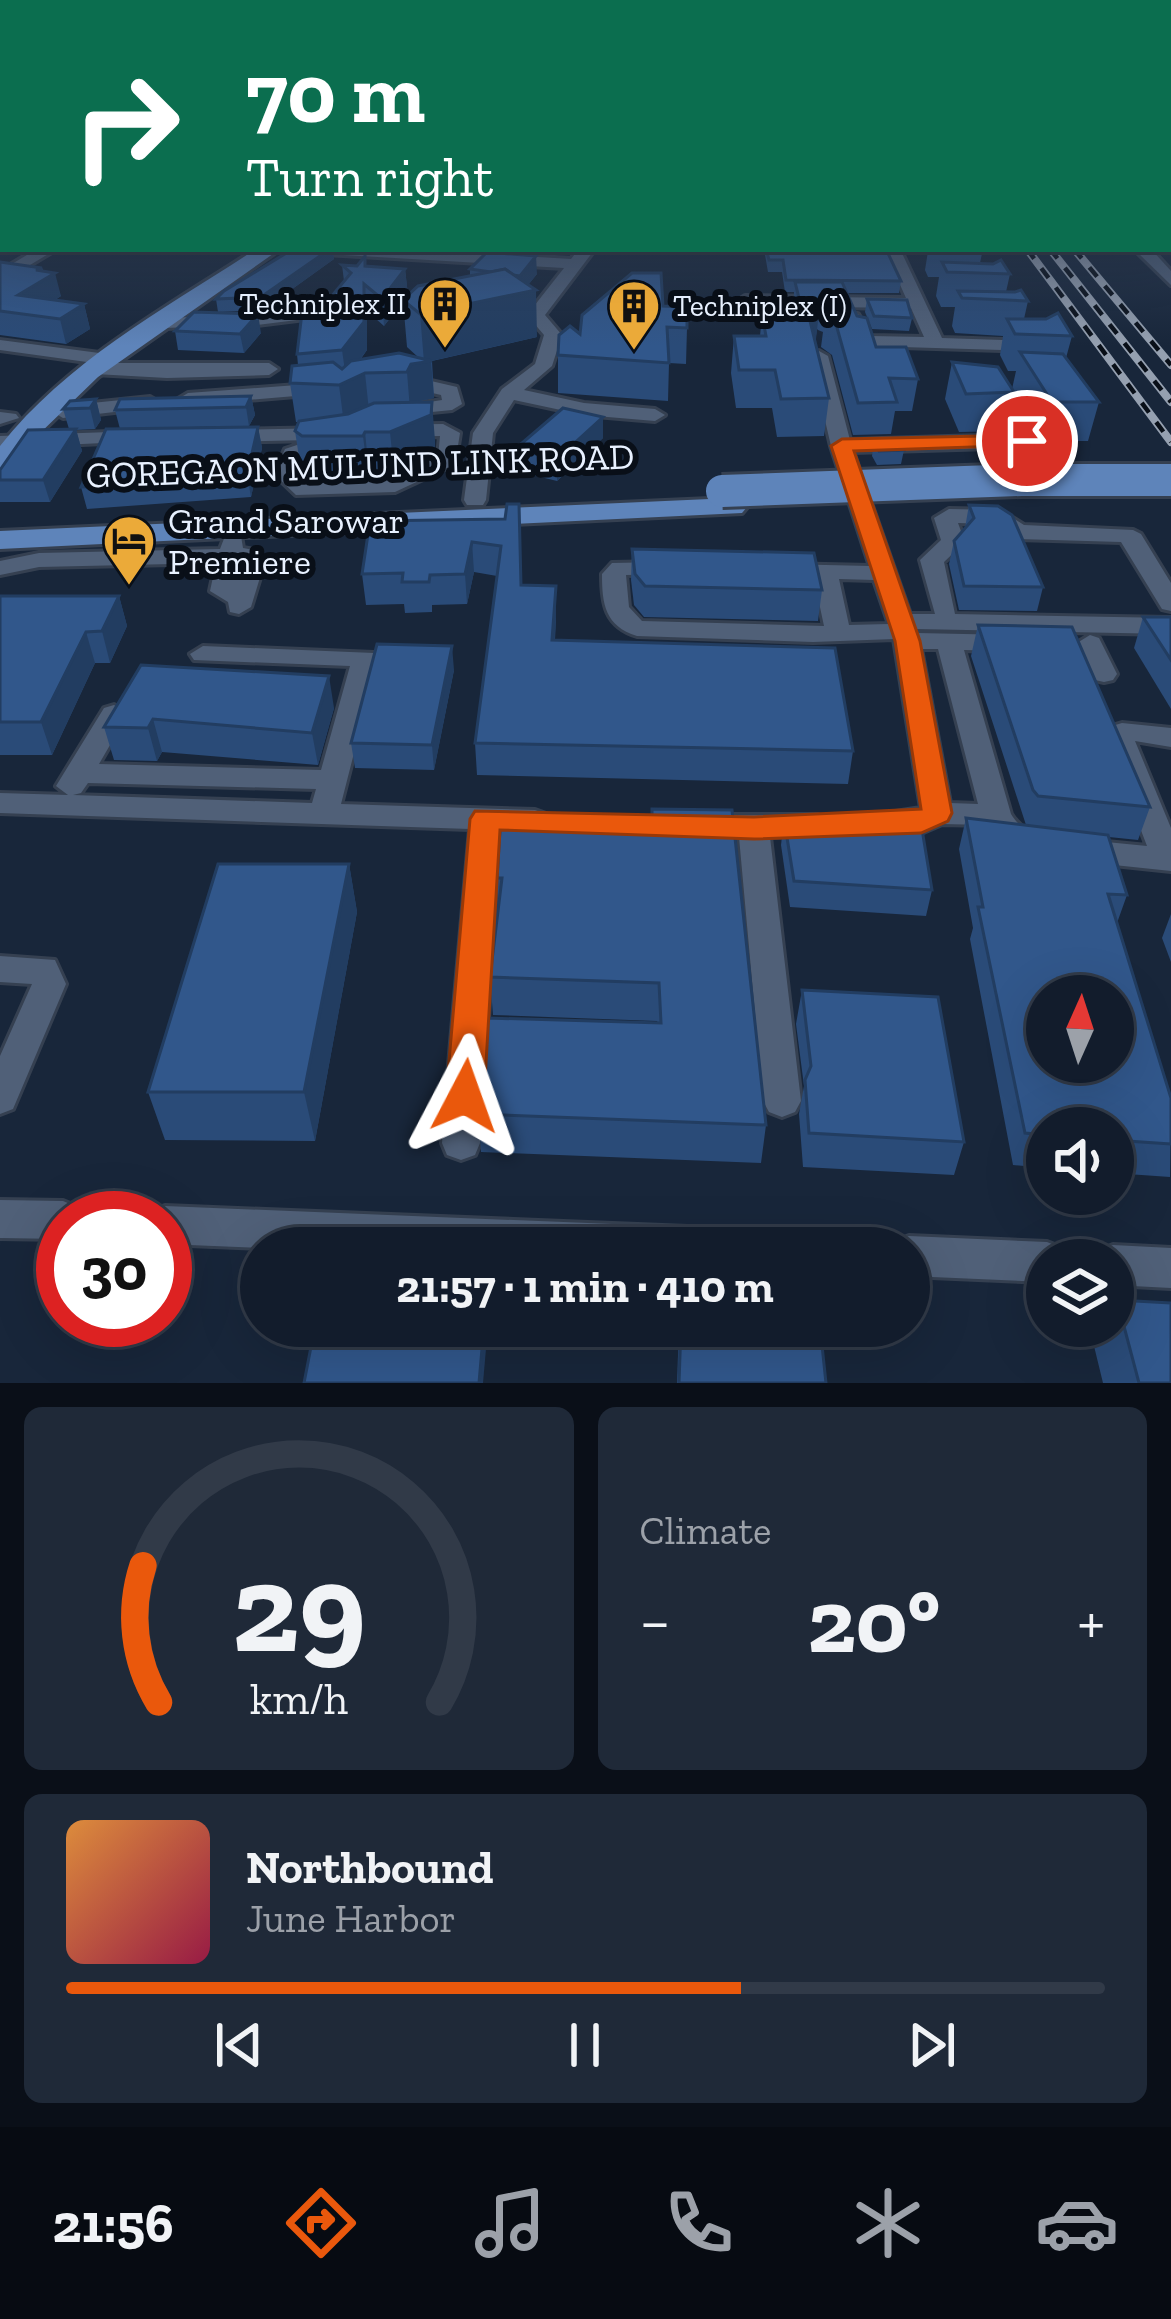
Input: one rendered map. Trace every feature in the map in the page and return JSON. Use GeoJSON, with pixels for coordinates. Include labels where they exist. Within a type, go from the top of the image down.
{"type":"FeatureCollection","features":[{"type":"Feature","properties":{"kind":"main road"},"geometry":{"type":"LineString","coordinates":[[0,465],[5,429],[240,252]]}},
{"type":"Feature","properties":{"kind":"main road"},"geometry":{"type":"LineString","coordinates":[[5,429],[41,414],[100,359],[159,326],[266,252]]}},
{"type":"Feature","properties":{"kind":"main road"},"geometry":{"type":"LineString","coordinates":[[727,499],[1021,480],[1171,480]]}},
{"type":"Feature","properties":{"kind":"main road"},"geometry":{"type":"LineString","coordinates":[[727,499],[1171,496]]}},
{"type":"Feature","properties":{"kind":"main road","name":"GOREGAON MULUND LINK ROAD"},"geometry":{"type":"LineString","coordinates":[[0,517],[303,498],[672,502]]}},
{"type":"Feature","properties":{"kind":"main road","name":"GOREGAON MULUND LINK ROAD"},"geometry":{"type":"LineString","coordinates":[[0,537],[232,543],[727,499]]}},
{"type":"Feature","properties":{"kind":"main road"},"geometry":{"type":"LineString","coordinates":[[0,537],[672,502]]}},
{"type":"Feature","properties":{"kind":"street"},"geometry":{"type":"LineString","coordinates":[[0,278],[44,252]]}},
{"type":"Feature","properties":{"kind":"street"},"geometry":{"type":"LineString","coordinates":[[361,252],[500,264],[572,264]]}},
{"type":"Feature","properties":{"kind":"street"},"geometry":{"type":"LineString","coordinates":[[475,500],[483,433],[509,393],[543,366],[553,335],[533,309],[583,252]]}},
{"type":"Feature","properties":{"kind":"street"},"geometry":{"type":"LineString","coordinates":[[1145,252],[1171,280]]}},
{"type":"Feature","properties":{"kind":"street"},"geometry":{"type":"LineString","coordinates":[[902,256],[936,344]]}},
{"type":"Feature","properties":{"kind":"street"},"geometry":{"type":"LineString","coordinates":[[469,275],[500,264],[540,274]]}},
{"type":"Feature","properties":{"kind":"street"},"geometry":{"type":"LineString","coordinates":[[745,301],[778,310],[921,298],[946,316]]}},
{"type":"Feature","properties":{"kind":"street"},"geometry":{"type":"LineString","coordinates":[[847,302],[862,340],[936,344],[1025,382]]}},
{"type":"Feature","properties":{"kind":"street"},"geometry":{"type":"LineString","coordinates":[[159,326],[331,311]]}},
{"type":"Feature","properties":{"kind":"street"},"geometry":{"type":"LineString","coordinates":[[159,326],[248,329]]}},
{"type":"Feature","properties":{"kind":"street"},"geometry":{"type":"LineString","coordinates":[[0,345],[100,359],[269,369]]}},
{"type":"Feature","properties":{"kind":"street"},"geometry":{"type":"LineString","coordinates":[[814,345],[842,446],[904,631],[937,813]]}},
{"type":"Feature","properties":{"kind":"street"},"geometry":{"type":"LineString","coordinates":[[987,362],[1037,346]]}},
{"type":"Feature","properties":{"kind":"street"},"geometry":{"type":"LineString","coordinates":[[100,359],[208,362],[249,358]]}},
{"type":"Feature","properties":{"kind":"street"},"geometry":{"type":"LineString","coordinates":[[378,412],[452,404],[450,391],[408,380],[379,386]]}},
{"type":"Feature","properties":{"kind":"street"},"geometry":{"type":"LineString","coordinates":[[509,393],[584,409],[655,415]]}},
{"type":"Feature","properties":{"kind":"street"},"geometry":{"type":"LineString","coordinates":[[842,446],[1027,441],[999,394],[963,394]]}},
{"type":"Feature","properties":{"kind":"street"},"geometry":{"type":"LineString","coordinates":[[41,414],[293,395],[352,398],[348,424],[286,422],[293,395]]}},
{"type":"Feature","properties":{"kind":"street"},"geometry":{"type":"LineString","coordinates":[[211,436],[349,434],[371,421],[444,419]]}},
{"type":"Feature","properties":{"kind":"street"},"geometry":{"type":"LineString","coordinates":[[5,429],[166,436]]}},
{"type":"Feature","properties":{"kind":"street"},"geometry":{"type":"LineString","coordinates":[[373,430],[450,433],[448,460],[398,480],[395,487],[303,498],[285,474],[292,453],[303,447],[345,445],[373,430]]}},
{"type":"Feature","properties":{"kind":"street"},"geometry":{"type":"LineString","coordinates":[[945,611],[932,560],[953,542],[945,518],[949,516],[1000,518],[1018,532],[1125,535],[1132,538],[1171,604]]}},
{"type":"Feature","properties":{"kind":"street"},"geometry":{"type":"LineString","coordinates":[[0,568],[39,560],[232,543],[222,591],[240,603]]}},
{"type":"Feature","properties":{"kind":"street"},"geometry":{"type":"LineString","coordinates":[[688,570],[620,568],[614,574],[615,608],[624,623],[659,629],[838,631],[1171,626]]}},
{"type":"Feature","properties":{"kind":"street"},"geometry":{"type":"LineString","coordinates":[[757,571],[885,573]]}},
{"type":"Feature","properties":{"kind":"street"},"geometry":{"type":"LineString","coordinates":[[825,572],[838,631]]}},
{"type":"Feature","properties":{"kind":"street"},"geometry":{"type":"LineString","coordinates":[[904,631],[950,643],[1171,644]]}},
{"type":"Feature","properties":{"kind":"street"},"geometry":{"type":"LineString","coordinates":[[950,643],[996,814],[1010,838],[1021,843],[1169,860],[1120,739],[1122,732],[1156,732],[1171,738]]}},
{"type":"Feature","properties":{"kind":"street"},"geometry":{"type":"LineString","coordinates":[[1090,643],[1104,674]]}},
{"type":"Feature","properties":{"kind":"street"},"geometry":{"type":"LineString","coordinates":[[203,654],[365,659],[324,813]]}},
{"type":"Feature","properties":{"kind":"street"},"geometry":{"type":"LineString","coordinates":[[59,805],[114,714]]}},
{"type":"Feature","properties":{"kind":"street"},"geometry":{"type":"LineString","coordinates":[[78,773],[333,780]]}},
{"type":"Feature","properties":{"kind":"street"},"geometry":{"type":"LineString","coordinates":[[0,803],[575,822]]}},
{"type":"Feature","properties":{"kind":"street"},"geometry":{"type":"LineString","coordinates":[[665,825],[754,828],[921,822],[937,813],[996,814]]}},
{"type":"Feature","properties":{"kind":"street"},"geometry":{"type":"LineString","coordinates":[[461,1143],[485,819]]}},
{"type":"Feature","properties":{"kind":"street"},"geometry":{"type":"LineString","coordinates":[[754,828],[782,1101]]}},
{"type":"Feature","properties":{"kind":"street"},"geometry":{"type":"LineString","coordinates":[[0,969],[43,970],[49,984],[0,1097]]}},
{"type":"Feature","properties":{"kind":"street"},"geometry":{"type":"LineString","coordinates":[[0,1219],[36,1220]]}},
{"type":"Feature","properties":{"kind":"street"},"geometry":{"type":"LineString","coordinates":[[192,1226],[240,1228]]}},
{"type":"Feature","properties":{"kind":"street"},"geometry":{"type":"LineString","coordinates":[[930,1257],[1026,1261]]}},
{"type":"Feature","properties":{"kind":"street"},"geometry":{"type":"LineString","coordinates":[[1134,1266],[1171,1268]]}},
{"type":"Feature","properties":{"kind":"building"},"geometry":{"type":"Polygon","coordinates":[[[288,252],[326,252],[261,297],[216,299],[288,252]]]}},
{"type":"Feature","properties":{"kind":"building"},"geometry":{"type":"Polygon","coordinates":[[[487,252],[536,256],[520,276],[505,269],[470,269],[487,252]]]}},
{"type":"Feature","properties":{"kind":"building"},"geometry":{"type":"Polygon","coordinates":[[[767,252],[887,252],[901,281],[786,280],[783,260],[769,260],[767,252]]]}},
{"type":"Feature","properties":{"kind":"building"},"geometry":{"type":"Polygon","coordinates":[[[365,256],[365,266],[405,269],[382,299],[364,284],[364,322],[342,350],[297,354],[304,296],[331,297],[351,273],[342,265],[357,266],[365,256]]]}},
{"type":"Feature","properties":{"kind":"building"},"geometry":{"type":"Polygon","coordinates":[[[1001,260],[1010,274],[947,272],[942,262],[993,264],[1001,260]]]}},
{"type":"Feature","properties":{"kind":"building"},"geometry":{"type":"Polygon","coordinates":[[[0,262],[55,273],[18,295],[84,304],[60,319],[0,311],[0,262]]]}},
{"type":"Feature","properties":{"kind":"building"},"geometry":{"type":"Polygon","coordinates":[[[505,269],[536,290],[420,314],[403,300],[418,286],[505,269]]]}},
{"type":"Feature","properties":{"kind":"building"},"geometry":{"type":"Polygon","coordinates":[[[632,273],[661,273],[663,306],[687,307],[687,328],[667,327],[669,363],[558,355],[559,335],[570,326],[580,334],[582,315],[632,273]]]}},
{"type":"Feature","properties":{"kind":"building"},"geometry":{"type":"Polygon","coordinates":[[[795,282],[842,282],[857,316],[867,318],[876,347],[906,347],[918,379],[889,378],[897,402],[858,403],[836,324],[825,317],[835,308],[822,300],[799,298],[795,282]]]}},
{"type":"Feature","properties":{"kind":"building"},"geometry":{"type":"Polygon","coordinates":[[[1021,290],[1028,301],[962,298],[958,291],[1015,292],[1021,290]]]}},
{"type":"Feature","properties":{"kind":"building"},"geometry":{"type":"Polygon","coordinates":[[[867,299],[907,300],[912,318],[874,316],[867,299]]]}},
{"type":"Feature","properties":{"kind":"building"},"geometry":{"type":"Polygon","coordinates":[[[798,311],[819,312],[810,321],[829,398],[781,399],[775,370],[739,370],[734,336],[766,336],[762,315],[799,315],[798,311]]]}},
{"type":"Feature","properties":{"kind":"building"},"geometry":{"type":"Polygon","coordinates":[[[194,312],[258,314],[240,334],[175,331],[194,312]]]}},
{"type":"Feature","properties":{"kind":"building"},"geometry":{"type":"Polygon","coordinates":[[[1058,313],[1072,336],[1015,334],[1007,319],[1046,319],[1058,313]]]}},
{"type":"Feature","properties":{"kind":"building"},"geometry":{"type":"Polygon","coordinates":[[[1020,352],[1063,354],[1099,402],[1052,402],[1020,352]]]}},
{"type":"Feature","properties":{"kind":"building"},"geometry":{"type":"Polygon","coordinates":[[[399,353],[432,361],[411,364],[407,372],[365,373],[339,385],[290,383],[292,366],[333,362],[342,369],[351,361],[399,353]]]}},
{"type":"Feature","properties":{"kind":"building"},"geometry":{"type":"Polygon","coordinates":[[[952,362],[998,367],[1014,392],[966,394],[952,362]]]}},
{"type":"Feature","properties":{"kind":"building"},"geometry":{"type":"Polygon","coordinates":[[[251,396],[246,407],[115,410],[120,399],[251,396]]]}},
{"type":"Feature","properties":{"kind":"building"},"geometry":{"type":"Polygon","coordinates":[[[96,399],[90,408],[63,409],[70,401],[96,399]]]}},
{"type":"Feature","properties":{"kind":"building"},"geometry":{"type":"Polygon","coordinates":[[[432,402],[431,415],[390,432],[302,436],[295,431],[299,421],[348,414],[374,403],[432,402]]]}},
{"type":"Feature","properties":{"kind":"building"},"geometry":{"type":"Polygon","coordinates":[[[563,408],[603,417],[557,459],[515,449],[563,408]]]}},
{"type":"Feature","properties":{"kind":"building"},"geometry":{"type":"Polygon","coordinates":[[[258,427],[247,475],[81,487],[106,429],[258,427]]]}},
{"type":"Feature","properties":{"kind":"building"},"geometry":{"type":"Polygon","coordinates":[[[76,429],[43,480],[0,480],[0,470],[28,430],[76,429]]]}},
{"type":"Feature","properties":{"kind":"building"},"geometry":{"type":"Polygon","coordinates":[[[901,441],[904,450],[879,451],[874,442],[901,441]]]}},
{"type":"Feature","properties":{"kind":"building"},"geometry":{"type":"Polygon","coordinates":[[[507,504],[519,504],[521,585],[556,586],[552,640],[835,648],[853,751],[475,743],[501,546],[472,542],[465,574],[430,575],[429,582],[402,582],[403,573],[362,574],[370,521],[505,519],[507,504]]]}},
{"type":"Feature","properties":{"kind":"building"},"geometry":{"type":"Polygon","coordinates":[[[969,505],[998,506],[1012,515],[1043,587],[964,586],[954,541],[974,518],[969,505]]]}},
{"type":"Feature","properties":{"kind":"building"},"geometry":{"type":"Polygon","coordinates":[[[632,549],[814,553],[822,590],[645,586],[635,574],[632,549]]]}},
{"type":"Feature","properties":{"kind":"building"},"geometry":{"type":"Polygon","coordinates":[[[0,596],[119,596],[102,631],[86,632],[41,722],[0,722],[0,596]]]}},
{"type":"Feature","properties":{"kind":"building"},"geometry":{"type":"Polygon","coordinates":[[[1143,617],[1171,617],[1171,660],[1143,617]]]}},
{"type":"Feature","properties":{"kind":"building"},"geometry":{"type":"Polygon","coordinates":[[[978,625],[1072,627],[1150,807],[1038,796],[978,625]]]}},
{"type":"Feature","properties":{"kind":"building"},"geometry":{"type":"Polygon","coordinates":[[[377,644],[452,646],[432,745],[351,743],[377,644]]]}},
{"type":"Feature","properties":{"kind":"building"},"geometry":{"type":"Polygon","coordinates":[[[141,665],[329,676],[312,733],[153,719],[148,728],[104,727],[141,665]]]}},
{"type":"Feature","properties":{"kind":"building"},"geometry":{"type":"Polygon","coordinates":[[[652,809],[732,810],[766,1125],[478,1114],[487,1018],[661,1023],[659,983],[490,977],[502,878],[497,878],[501,814],[652,816],[652,809]]]}},
{"type":"Feature","properties":{"kind":"building"},"geometry":{"type":"Polygon","coordinates":[[[966,818],[1108,835],[1127,895],[1108,894],[1133,975],[1026,975],[1026,1083],[1134,1083],[1134,978],[1171,1098],[1171,1144],[1134,1141],[1134,1107],[1026,1107],[1025,1133],[978,907],[983,907],[966,818]]]}},
{"type":"Feature","properties":{"kind":"building"},"geometry":{"type":"Polygon","coordinates":[[[784,819],[921,823],[932,890],[794,881],[784,819]]]}},
{"type":"Feature","properties":{"kind":"building"},"geometry":{"type":"Polygon","coordinates":[[[218,864],[349,864],[304,1092],[148,1092],[218,864]]]}},
{"type":"Feature","properties":{"kind":"building"},"geometry":{"type":"Polygon","coordinates":[[[802,990],[938,997],[964,1142],[809,1133],[805,1080],[811,1066],[802,990]]]}},
{"type":"Feature","properties":{"kind":"building"},"geometry":{"type":"Polygon","coordinates":[[[1134,1301],[1171,1303],[1171,1383],[1139,1383],[1129,1347],[1134,1347],[1134,1301]]]}},
{"type":"Feature","properties":{"kind":"building"},"geometry":{"type":"Polygon","coordinates":[[[311,1347],[482,1347],[479,1383],[304,1383],[311,1347]]]}},
{"type":"Feature","properties":{"kind":"building"},"geometry":{"type":"Polygon","coordinates":[[[680,1347],[822,1347],[826,1383],[679,1383],[680,1347]]]}},
{"type":"Feature","properties":{"kind":"railway"},"geometry":{"type":"LineString","coordinates":[[1029,252],[1171,442]]}},
{"type":"Feature","properties":{"kind":"railway"},"geometry":{"type":"LineString","coordinates":[[1052,252],[1171,402]]}},
{"type":"Feature","properties":{"kind":"railway"},"geometry":{"type":"LineString","coordinates":[[1077,252],[1171,365]]}},
{"type":"Feature","properties":{"kind":"place","name":"Techniplex II"},"geometry":{"type":"Point","coordinates":[445,350]}},
{"type":"Feature","properties":{"kind":"place","name":"Techniplex (I)"},"geometry":{"type":"Point","coordinates":[634,352]}},
{"type":"Feature","properties":{"kind":"place","name":"Grand Sarowar Premiere"},"geometry":{"type":"Point","coordinates":[129,587]}},
{"type":"Feature","properties":{"kind":"route"},"geometry":{"type":"LineString","coordinates":[[465,1096],[485,819],[754,828],[921,822],[937,813],[908,641],[842,446],[1027,441]]}}]}
